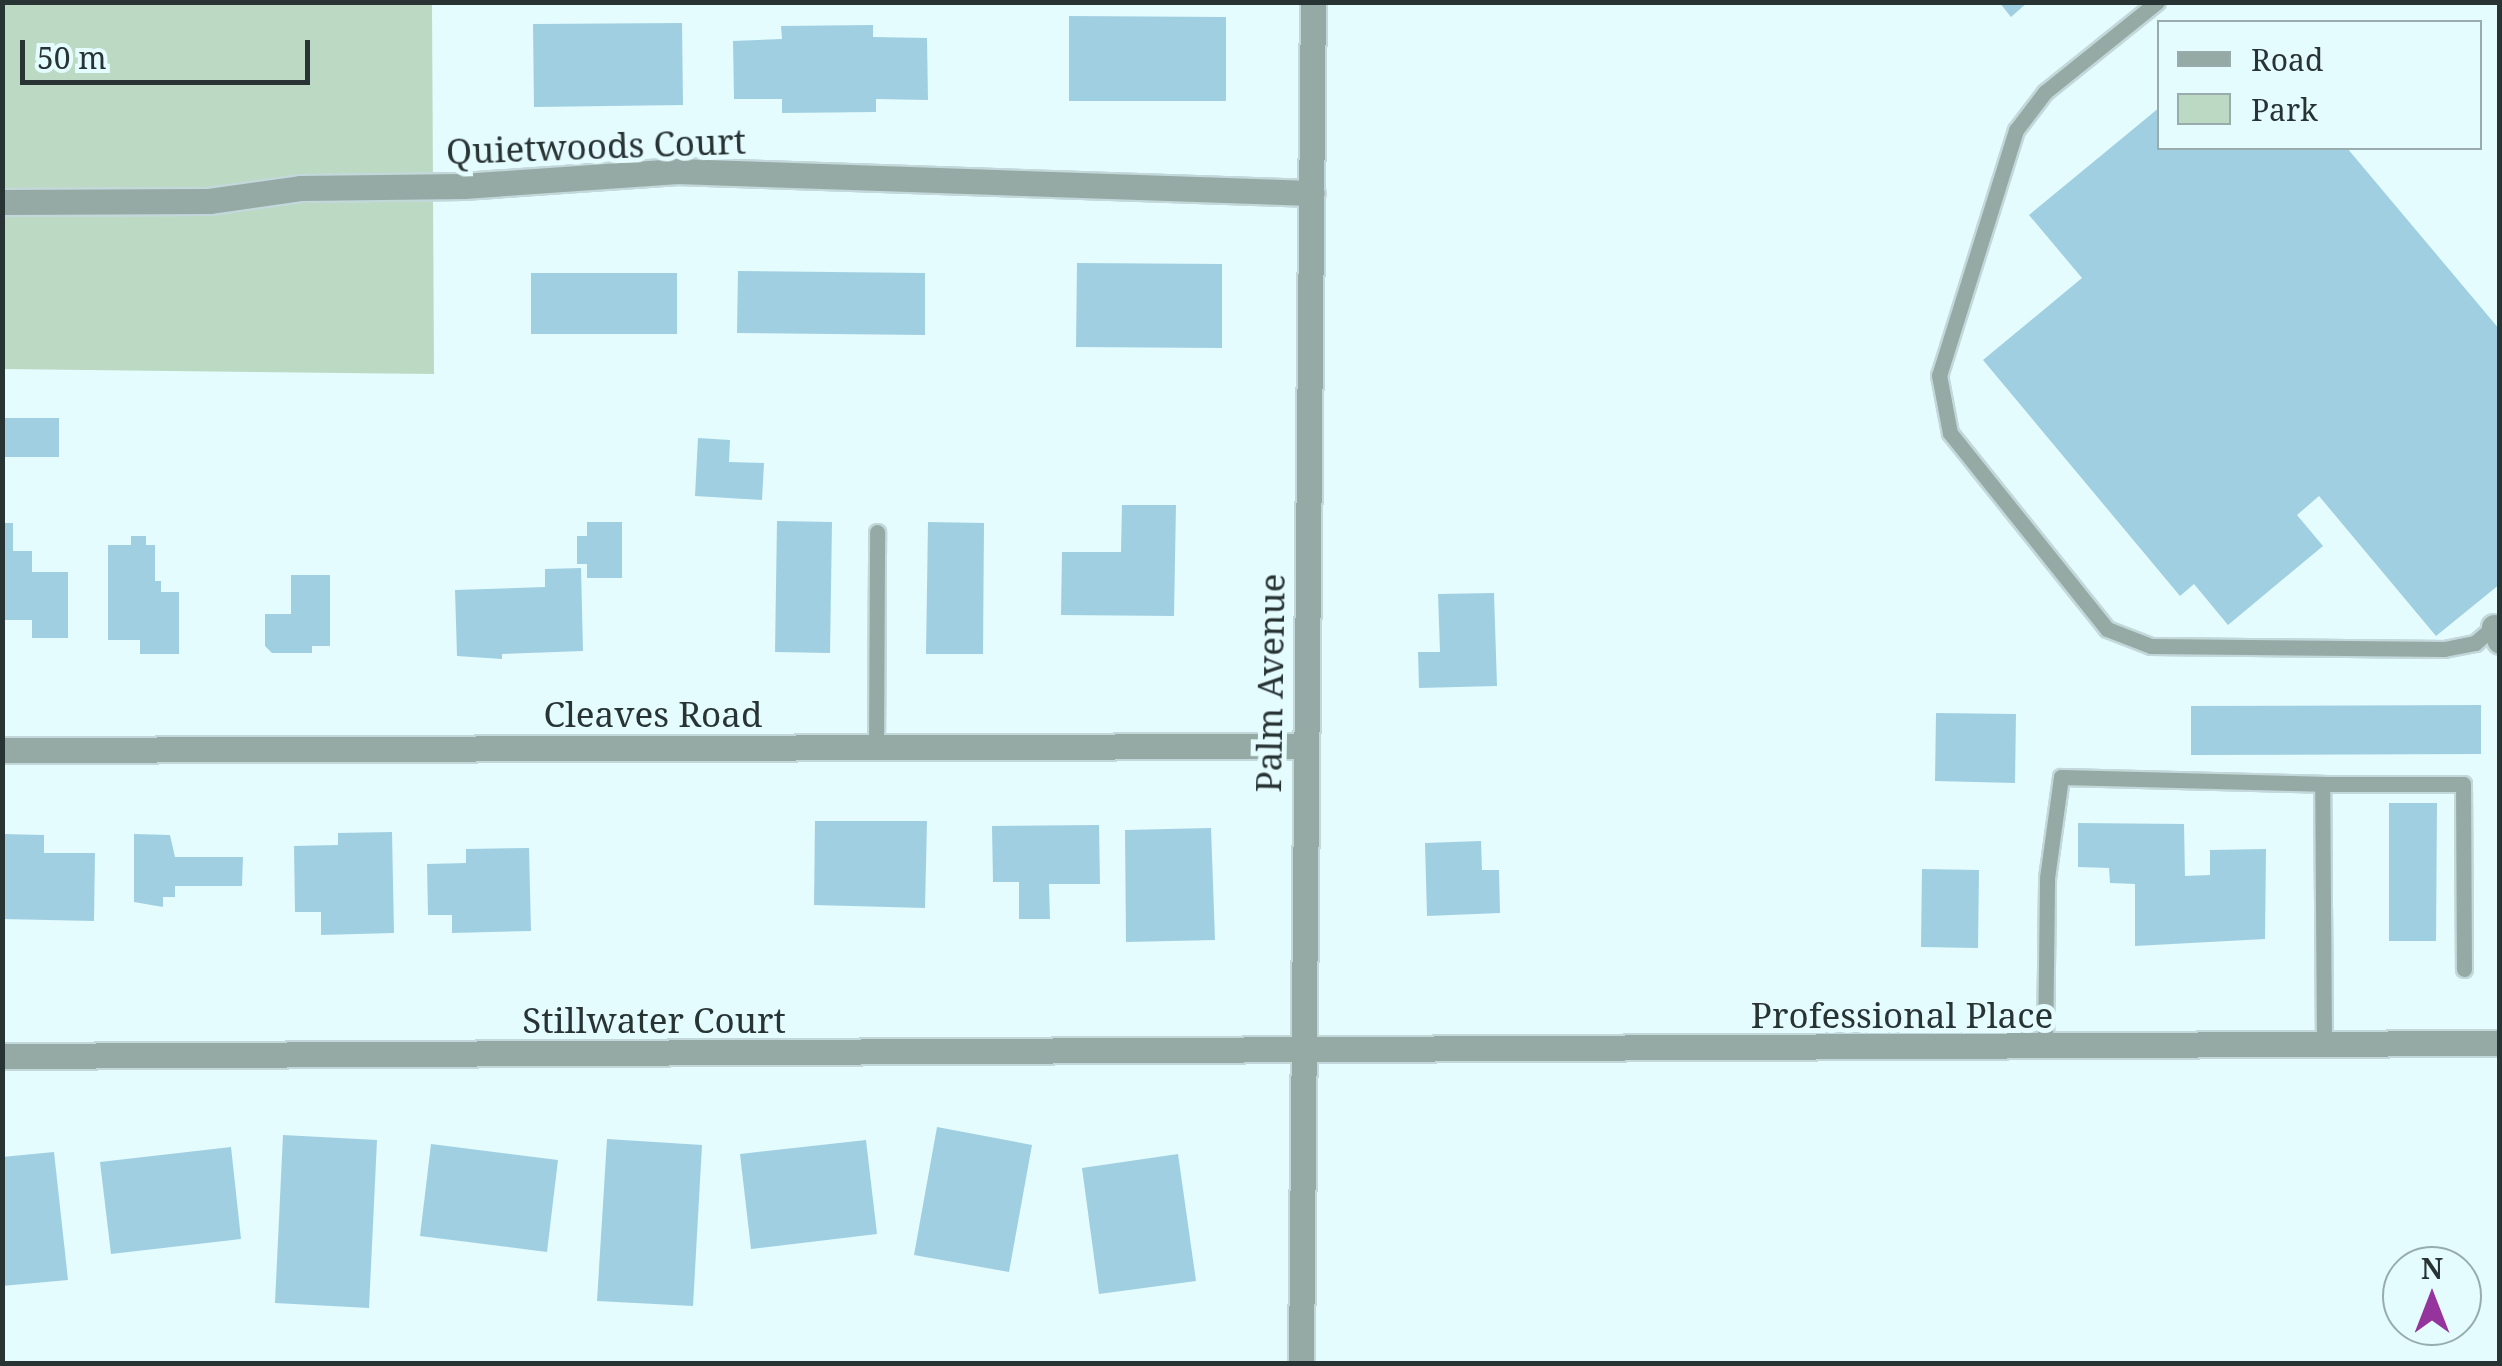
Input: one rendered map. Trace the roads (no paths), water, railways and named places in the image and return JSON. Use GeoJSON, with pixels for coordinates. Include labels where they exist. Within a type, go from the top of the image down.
{"type":"FeatureCollection","features":[{"type":"Feature","properties":{"kind":"street","name":"Palm Avenue"},"geometry":{"type":"LineString","coordinates":[[1301,1364],[1313,2]]}},
{"type":"Feature","properties":{"kind":"street","name":"Quietwoods Court"},"geometry":{"type":"LineString","coordinates":[[2,202],[209,200],[300,188],[481,186],[678,172],[1312,193]]}},
{"type":"Feature","properties":{"kind":"street","name":"Cleaves Road"},"geometry":{"type":"LineString","coordinates":[[2,750],[1304,746]]}},
{"type":"Feature","properties":{"kind":"street","name":"Professional Place"},"geometry":{"type":"LineString","coordinates":[[1306,1050],[2045,1049],[2500,1042]]}},
{"type":"Feature","properties":{"kind":"street","name":"Stillwater Court"},"geometry":{"type":"LineString","coordinates":[[2,1056],[1306,1050]]}},
{"type":"Feature","properties":{"kind":"lane"},"geometry":{"type":"LineString","coordinates":[[2157,2],[2045,92],[2016,130],[1940,374],[1950,433],[2107,629],[2151,646],[2444,649],[2475,643],[2498,630]]}},
{"type":"Feature","properties":{"kind":"lane"},"geometry":{"type":"LineString","coordinates":[[876,750],[877,532]]}},
{"type":"Feature","properties":{"kind":"lane"},"geometry":{"type":"LineString","coordinates":[[2045,1049],[2046,878],[2061,777],[2463,784],[2464,970]]}},
{"type":"Feature","properties":{"kind":"lane"},"geometry":{"type":"LineString","coordinates":[[2322,784],[2324,1045]]}}]}
